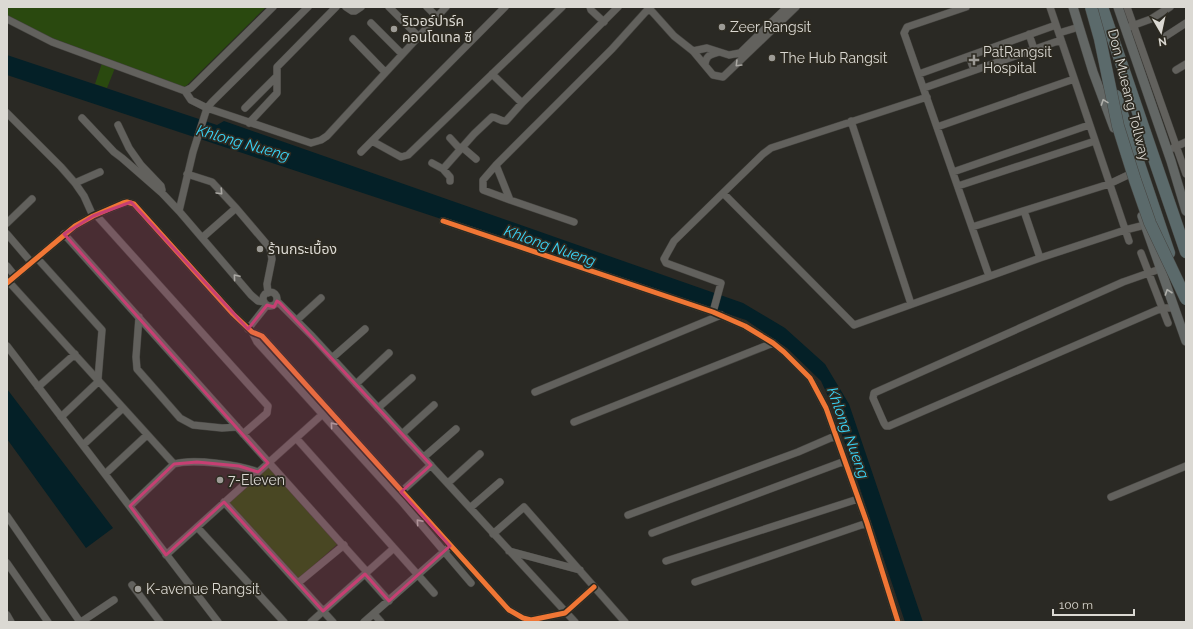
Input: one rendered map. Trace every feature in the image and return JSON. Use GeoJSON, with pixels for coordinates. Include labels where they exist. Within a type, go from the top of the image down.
{"type":"FeatureCollection","features":[{"type":"Feature","properties":{"kind":"highway"},"geometry":{"type":"LineString","coordinates":[[1086,7],[1186,304]]}},
{"type":"Feature","properties":{"kind":"highway","name":"Don Mueang Tollway"},"geometry":{"type":"LineString","coordinates":[[1091,7],[1100,39],[1118,126],[1135,180],[1150,223],[1186,299]]}},
{"type":"Feature","properties":{"kind":"highway","name":"Don Mueang Tollway"},"geometry":{"type":"LineString","coordinates":[[1102,7],[1186,252]]}},
{"type":"Feature","properties":{"kind":"highway"},"geometry":{"type":"LineString","coordinates":[[1110,7],[1186,228]]}},
{"type":"Feature","properties":{"kind":"main road"},"geometry":{"type":"LineString","coordinates":[[1073,7],[1093,72],[1113,124],[1128,175],[1186,342]]}},
{"type":"Feature","properties":{"kind":"main road"},"geometry":{"type":"LineString","coordinates":[[1118,7],[1129,27],[1186,210]]}},
{"type":"Feature","properties":{"kind":"street"},"geometry":{"type":"LineString","coordinates":[[185,91],[191,88],[272,7]]}},
{"type":"Feature","properties":{"kind":"street"},"geometry":{"type":"LineString","coordinates":[[179,211],[187,174],[206,111],[217,96],[308,7]]}},
{"type":"Feature","properties":{"kind":"street"},"geometry":{"type":"LineString","coordinates":[[249,123],[277,93],[277,67],[336,7]]}},
{"type":"Feature","properties":{"kind":"street"},"geometry":{"type":"LineString","coordinates":[[346,7],[352,11],[355,11],[360,7]]}},
{"type":"Feature","properties":{"kind":"street"},"geometry":{"type":"LineString","coordinates":[[389,7],[418,36]]}},
{"type":"Feature","properties":{"kind":"street"},"geometry":{"type":"LineString","coordinates":[[427,7],[437,17]]}},
{"type":"Feature","properties":{"kind":"street"},"geometry":{"type":"LineString","coordinates":[[7,19],[52,42],[185,91],[191,100],[206,111],[249,123],[306,142],[316,142],[327,136],[446,7]]}},
{"type":"Feature","properties":{"kind":"street"},"geometry":{"type":"LineString","coordinates":[[361,152],[505,7]]}},
{"type":"Feature","properties":{"kind":"street"},"geometry":{"type":"LineString","coordinates":[[372,141],[396,155],[404,157],[562,7]]}},
{"type":"Feature","properties":{"kind":"street"},"geometry":{"type":"LineString","coordinates":[[590,7],[591,10],[604,22]]}},
{"type":"Feature","properties":{"kind":"street"},"geometry":{"type":"LineString","coordinates":[[443,170],[461,148],[492,117],[501,121],[506,121],[522,102],[618,7]]}},
{"type":"Feature","properties":{"kind":"street"},"geometry":{"type":"LineString","coordinates":[[574,222],[483,190],[483,180],[496,165],[612,49],[649,7],[674,36],[693,51],[713,75],[723,77],[796,7]]}},
{"type":"Feature","properties":{"kind":"street"},"geometry":{"type":"LineString","coordinates":[[693,51],[707,48],[729,55],[740,53],[787,7]]}},
{"type":"Feature","properties":{"kind":"street"},"geometry":{"type":"LineString","coordinates":[[966,7],[947,10],[908,27],[904,33],[989,276]]}},
{"type":"Feature","properties":{"kind":"street"},"geometry":{"type":"LineString","coordinates":[[1050,7],[1129,241]]}},
{"type":"Feature","properties":{"kind":"street"},"geometry":{"type":"LineString","coordinates":[[1127,7],[1129,27],[1176,146],[1183,155],[1186,174]]}},
{"type":"Feature","properties":{"kind":"street"},"geometry":{"type":"LineString","coordinates":[[1129,27],[1151,19],[1158,10],[1170,7]]}},
{"type":"Feature","properties":{"kind":"street"},"geometry":{"type":"LineString","coordinates":[[371,23],[402,54]]}},
{"type":"Feature","properties":{"kind":"street"},"geometry":{"type":"LineString","coordinates":[[1166,36],[1186,23]]}},
{"type":"Feature","properties":{"kind":"street"},"geometry":{"type":"LineString","coordinates":[[919,74],[1056,25]]}},
{"type":"Feature","properties":{"kind":"street"},"geometry":{"type":"LineString","coordinates":[[924,88],[1034,49],[1079,27]]}},
{"type":"Feature","properties":{"kind":"street"},"geometry":{"type":"LineString","coordinates":[[1028,34],[1034,49]]}},
{"type":"Feature","properties":{"kind":"street"},"geometry":{"type":"LineString","coordinates":[[353,39],[386,72]]}},
{"type":"Feature","properties":{"kind":"street"},"geometry":{"type":"LineString","coordinates":[[705,65],[708,56],[719,52]]}},
{"type":"Feature","properties":{"kind":"street"},"geometry":{"type":"LineString","coordinates":[[969,56],[974,70]]}},
{"type":"Feature","properties":{"kind":"street"},"geometry":{"type":"LineString","coordinates":[[1176,70],[1186,64]]}},
{"type":"Feature","properties":{"kind":"street"},"geometry":{"type":"LineString","coordinates":[[930,70],[936,84]]}},
{"type":"Feature","properties":{"kind":"street"},"geometry":{"type":"LineString","coordinates":[[492,74],[522,102]]}},
{"type":"Feature","properties":{"kind":"street"},"geometry":{"type":"LineString","coordinates":[[245,108],[276,77]]}},
{"type":"Feature","properties":{"kind":"street"},"geometry":{"type":"LineString","coordinates":[[937,126],[1074,79]]}},
{"type":"Feature","properties":{"kind":"street"},"geometry":{"type":"LineString","coordinates":[[713,311],[721,285],[720,283],[666,263],[664,259],[674,241],[763,154],[771,148],[927,97]]}},
{"type":"Feature","properties":{"kind":"street"},"geometry":{"type":"LineString","coordinates":[[7,112],[75,182],[94,215],[268,406],[267,413],[244,434]]}},
{"type":"Feature","properties":{"kind":"street"},"geometry":{"type":"LineString","coordinates":[[82,118],[114,152],[162,193],[203,237],[251,295],[258,301],[266,304],[273,305],[277,301]]}},
{"type":"Feature","properties":{"kind":"street"},"geometry":{"type":"LineString","coordinates":[[851,121],[911,304]]}},
{"type":"Feature","properties":{"kind":"street"},"geometry":{"type":"LineString","coordinates":[[118,125],[129,148],[141,165],[161,186],[162,193]]}},
{"type":"Feature","properties":{"kind":"street"},"geometry":{"type":"LineString","coordinates":[[953,172],[1089,125]]}},
{"type":"Feature","properties":{"kind":"street"},"geometry":{"type":"LineString","coordinates":[[450,138],[476,159]]}},
{"type":"Feature","properties":{"kind":"street"},"geometry":{"type":"LineString","coordinates":[[958,186],[1095,140]]}},
{"type":"Feature","properties":{"kind":"street"},"geometry":{"type":"LineString","coordinates":[[1167,151],[1186,142]]}},
{"type":"Feature","properties":{"kind":"street"},"geometry":{"type":"LineString","coordinates":[[1171,161],[1183,155]]}},
{"type":"Feature","properties":{"kind":"street"},"geometry":{"type":"LineString","coordinates":[[432,163],[450,176],[450,181]]}},
{"type":"Feature","properties":{"kind":"street"},"geometry":{"type":"LineString","coordinates":[[496,165],[510,200]]}},
{"type":"Feature","properties":{"kind":"street"},"geometry":{"type":"LineString","coordinates":[[75,182],[100,172]]}},
{"type":"Feature","properties":{"kind":"street"},"geometry":{"type":"LineString","coordinates":[[187,174],[212,182],[236,208],[272,252],[272,262],[267,284],[268,293],[265,296],[266,304],[250,331]]}},
{"type":"Feature","properties":{"kind":"street"},"geometry":{"type":"LineString","coordinates":[[972,227],[1109,184],[1128,175]]}},
{"type":"Feature","properties":{"kind":"street"},"geometry":{"type":"LineString","coordinates":[[723,193],[854,325],[1040,258],[1125,230],[1145,225]]}},
{"type":"Feature","properties":{"kind":"street"},"geometry":{"type":"LineString","coordinates":[[7,223],[32,200]]}},
{"type":"Feature","properties":{"kind":"street"},"geometry":{"type":"LineString","coordinates":[[174,464],[75,354],[8,283],[64,234],[81,222],[94,215],[127,202],[134,204],[250,331],[262,336],[325,412],[447,549],[509,610],[523,618],[531,620],[565,613],[594,587]]}},
{"type":"Feature","properties":{"kind":"street"},"geometry":{"type":"LineString","coordinates":[[203,237],[236,208]]}},
{"type":"Feature","properties":{"kind":"street"},"geometry":{"type":"LineString","coordinates":[[1024,211],[1040,258]]}},
{"type":"Feature","properties":{"kind":"street"},"geometry":{"type":"LineString","coordinates":[[443,221],[713,311],[745,326],[773,343],[784,352],[810,378],[826,408],[867,524],[898,622]]}},
{"type":"Feature","properties":{"kind":"street"},"geometry":{"type":"LineString","coordinates":[[7,234],[102,330],[98,380],[61,417]]}},
{"type":"Feature","properties":{"kind":"street"},"geometry":{"type":"LineString","coordinates":[[64,234],[244,434],[268,463],[344,545],[389,601]]}},
{"type":"Feature","properties":{"kind":"street"},"geometry":{"type":"LineString","coordinates":[[1141,252],[1168,323]]}},
{"type":"Feature","properties":{"kind":"street"},"geometry":{"type":"LineString","coordinates":[[7,266],[15,276]]}},
{"type":"Feature","properties":{"kind":"street"},"geometry":{"type":"LineString","coordinates":[[1160,270],[1123,282],[874,393],[873,398],[884,423],[886,426],[889,426],[1162,308],[1173,308]]}},
{"type":"Feature","properties":{"kind":"street"},"geometry":{"type":"LineString","coordinates":[[268,293],[274,294],[277,301],[297,320],[424,457],[574,622]]}},
{"type":"Feature","properties":{"kind":"street"},"geometry":{"type":"LineString","coordinates":[[297,320],[321,298]]}},
{"type":"Feature","properties":{"kind":"street"},"geometry":{"type":"LineString","coordinates":[[536,392],[721,315]]}},
{"type":"Feature","properties":{"kind":"street"},"geometry":{"type":"LineString","coordinates":[[138,317],[136,357],[138,369],[180,418],[193,425],[222,428],[237,427]]}},
{"type":"Feature","properties":{"kind":"street"},"geometry":{"type":"LineString","coordinates":[[332,358],[365,329]]}},
{"type":"Feature","properties":{"kind":"street"},"geometry":{"type":"LineString","coordinates":[[574,422],[773,343]]}},
{"type":"Feature","properties":{"kind":"street"},"geometry":{"type":"LineString","coordinates":[[7,346],[218,622]]}},
{"type":"Feature","properties":{"kind":"street"},"geometry":{"type":"LineString","coordinates":[[356,384],[389,353]]}},
{"type":"Feature","properties":{"kind":"street"},"geometry":{"type":"LineString","coordinates":[[38,387],[75,354]]}},
{"type":"Feature","properties":{"kind":"street"},"geometry":{"type":"LineString","coordinates":[[378,408],[412,378]]}},
{"type":"Feature","properties":{"kind":"street"},"geometry":{"type":"LineString","coordinates":[[402,434],[434,405]]}},
{"type":"Feature","properties":{"kind":"street"},"geometry":{"type":"LineString","coordinates":[[83,445],[123,408]]}},
{"type":"Feature","properties":{"kind":"street"},"geometry":{"type":"LineString","coordinates":[[166,554],[325,412]]}},
{"type":"Feature","properties":{"kind":"street"},"geometry":{"type":"LineString","coordinates":[[325,412],[401,492],[447,549],[471,582]]}},
{"type":"Feature","properties":{"kind":"street"},"geometry":{"type":"LineString","coordinates":[[424,457],[456,429]]}},
{"type":"Feature","properties":{"kind":"street"},"geometry":{"type":"LineString","coordinates":[[105,474],[147,435]]}},
{"type":"Feature","properties":{"kind":"street"},"geometry":{"type":"LineString","coordinates":[[628,515],[798,452],[835,436]]}},
{"type":"Feature","properties":{"kind":"street"},"geometry":{"type":"LineString","coordinates":[[296,438],[434,593]]}},
{"type":"Feature","properties":{"kind":"street"},"geometry":{"type":"LineString","coordinates":[[448,483],[480,454]]}},
{"type":"Feature","properties":{"kind":"street"},"geometry":{"type":"LineString","coordinates":[[652,533],[845,461]]}},
{"type":"Feature","properties":{"kind":"street"},"geometry":{"type":"LineString","coordinates":[[130,506],[174,464],[197,462],[239,466],[258,472]]}},
{"type":"Feature","properties":{"kind":"street"},"geometry":{"type":"LineString","coordinates":[[401,492],[431,465]]}},
{"type":"Feature","properties":{"kind":"street"},"geometry":{"type":"LineString","coordinates":[[1111,497],[1186,466]]}},
{"type":"Feature","properties":{"kind":"street"},"geometry":{"type":"LineString","coordinates":[[470,508],[500,482]]}},
{"type":"Feature","properties":{"kind":"street"},"geometry":{"type":"LineString","coordinates":[[666,561],[858,499]]}},
{"type":"Feature","properties":{"kind":"street"},"geometry":{"type":"LineString","coordinates":[[224,502],[333,622]]}},
{"type":"Feature","properties":{"kind":"street"},"geometry":{"type":"LineString","coordinates":[[493,534],[524,507],[581,570],[625,622]]}},
{"type":"Feature","properties":{"kind":"street"},"geometry":{"type":"LineString","coordinates":[[7,516],[80,622],[114,600]]}},
{"type":"Feature","properties":{"kind":"street"},"geometry":{"type":"LineString","coordinates":[[696,582],[867,524]]}},
{"type":"Feature","properties":{"kind":"street"},"geometry":{"type":"LineString","coordinates":[[197,526],[284,622]]}},
{"type":"Feature","properties":{"kind":"street"},"geometry":{"type":"LineString","coordinates":[[298,583],[344,545]]}},
{"type":"Feature","properties":{"kind":"street"},"geometry":{"type":"LineString","coordinates":[[311,622],[394,548]]}},
{"type":"Feature","properties":{"kind":"street"},"geometry":{"type":"LineString","coordinates":[[364,622],[447,549]]}},
{"type":"Feature","properties":{"kind":"street"},"geometry":{"type":"LineString","coordinates":[[509,551],[581,570]]}},
{"type":"Feature","properties":{"kind":"street"},"geometry":{"type":"LineString","coordinates":[[7,563],[48,622]]}},
{"type":"Feature","properties":{"kind":"street"},"geometry":{"type":"LineString","coordinates":[[132,585],[160,622]]}},
{"type":"Feature","properties":{"kind":"street"},"geometry":{"type":"LineString","coordinates":[[374,614],[381,622]]}},
{"type":"Feature","properties":{"kind":"street"},"geometry":{"type":"LineString","coordinates":[[7,615],[11,622]]}},
{"type":"Feature","properties":{"kind":"highlighted area"},"geometry":{"type":"Polygon","coordinates":[[[131,202],[248,329],[267,305],[274,307],[277,301],[280,303],[431,465],[401,492],[450,546],[389,601],[365,574],[323,611],[224,502],[166,555],[130,506],[174,464],[197,462],[239,466],[258,472],[268,463],[64,234],[93,216],[131,202]]]}},
{"type":"Feature","properties":{"kind":"green space"},"geometry":{"type":"Polygon","coordinates":[[[7,7],[266,7],[184,88],[31,30],[7,17],[7,7]]]}},
{"type":"Feature","properties":{"kind":"green space"},"geometry":{"type":"Polygon","coordinates":[[[102,63],[115,68],[107,88],[95,84],[102,63]]]}},
{"type":"Feature","properties":{"kind":"green space"},"geometry":{"type":"Polygon","coordinates":[[[269,463],[342,540],[296,581],[227,503],[269,463]]]}},
{"type":"Feature","properties":{"kind":"water","name":"Khlong Nueng"},"geometry":{"type":"Polygon","coordinates":[[[7,55],[217,125],[224,121],[743,303],[785,328],[825,364],[849,404],[923,622],[905,622],[832,405],[821,381],[787,348],[746,320],[7,75],[7,55]]]}},
{"type":"Feature","properties":{"kind":"water"},"geometry":{"type":"Polygon","coordinates":[[[7,389],[113,528],[86,548],[7,439],[7,389]]]}},
{"type":"Feature","properties":{"kind":"cycle path"},"geometry":{"type":"LineString","coordinates":[[7,283],[75,226],[93,216],[123,203],[127,202],[134,204],[233,314],[252,332],[262,336],[509,610],[523,618],[531,620],[565,613],[594,587]]}},
{"type":"Feature","properties":{"kind":"cycle path"},"geometry":{"type":"LineString","coordinates":[[443,221],[713,312],[745,326],[773,343],[784,352],[810,378],[826,408],[867,523],[898,622]]}},
{"type":"Feature","properties":{"kind":"place","name":"Zeer Rangsit"},"geometry":{"type":"Point","coordinates":[722,27]}},
{"type":"Feature","properties":{"kind":"place","name":"ริเวอร์ปาร์ค คอนโดเทล ซี"},"geometry":{"type":"Point","coordinates":[394,29]}},
{"type":"Feature","properties":{"kind":"place","name":"The Hub Rangsit"},"geometry":{"type":"Point","coordinates":[772,58]}},
{"type":"Feature","properties":{"kind":"place","name":"PatRangsit Hospital"},"geometry":{"type":"Point","coordinates":[974,60]}},
{"type":"Feature","properties":{"kind":"place","name":"ร้านกระเบื้อง"},"geometry":{"type":"Point","coordinates":[260,249]}},
{"type":"Feature","properties":{"kind":"place","name":"7-Eleven"},"geometry":{"type":"Point","coordinates":[220,480]}},
{"type":"Feature","properties":{"kind":"place","name":"K-avenue Rangsit"},"geometry":{"type":"Point","coordinates":[138,589]}}]}
